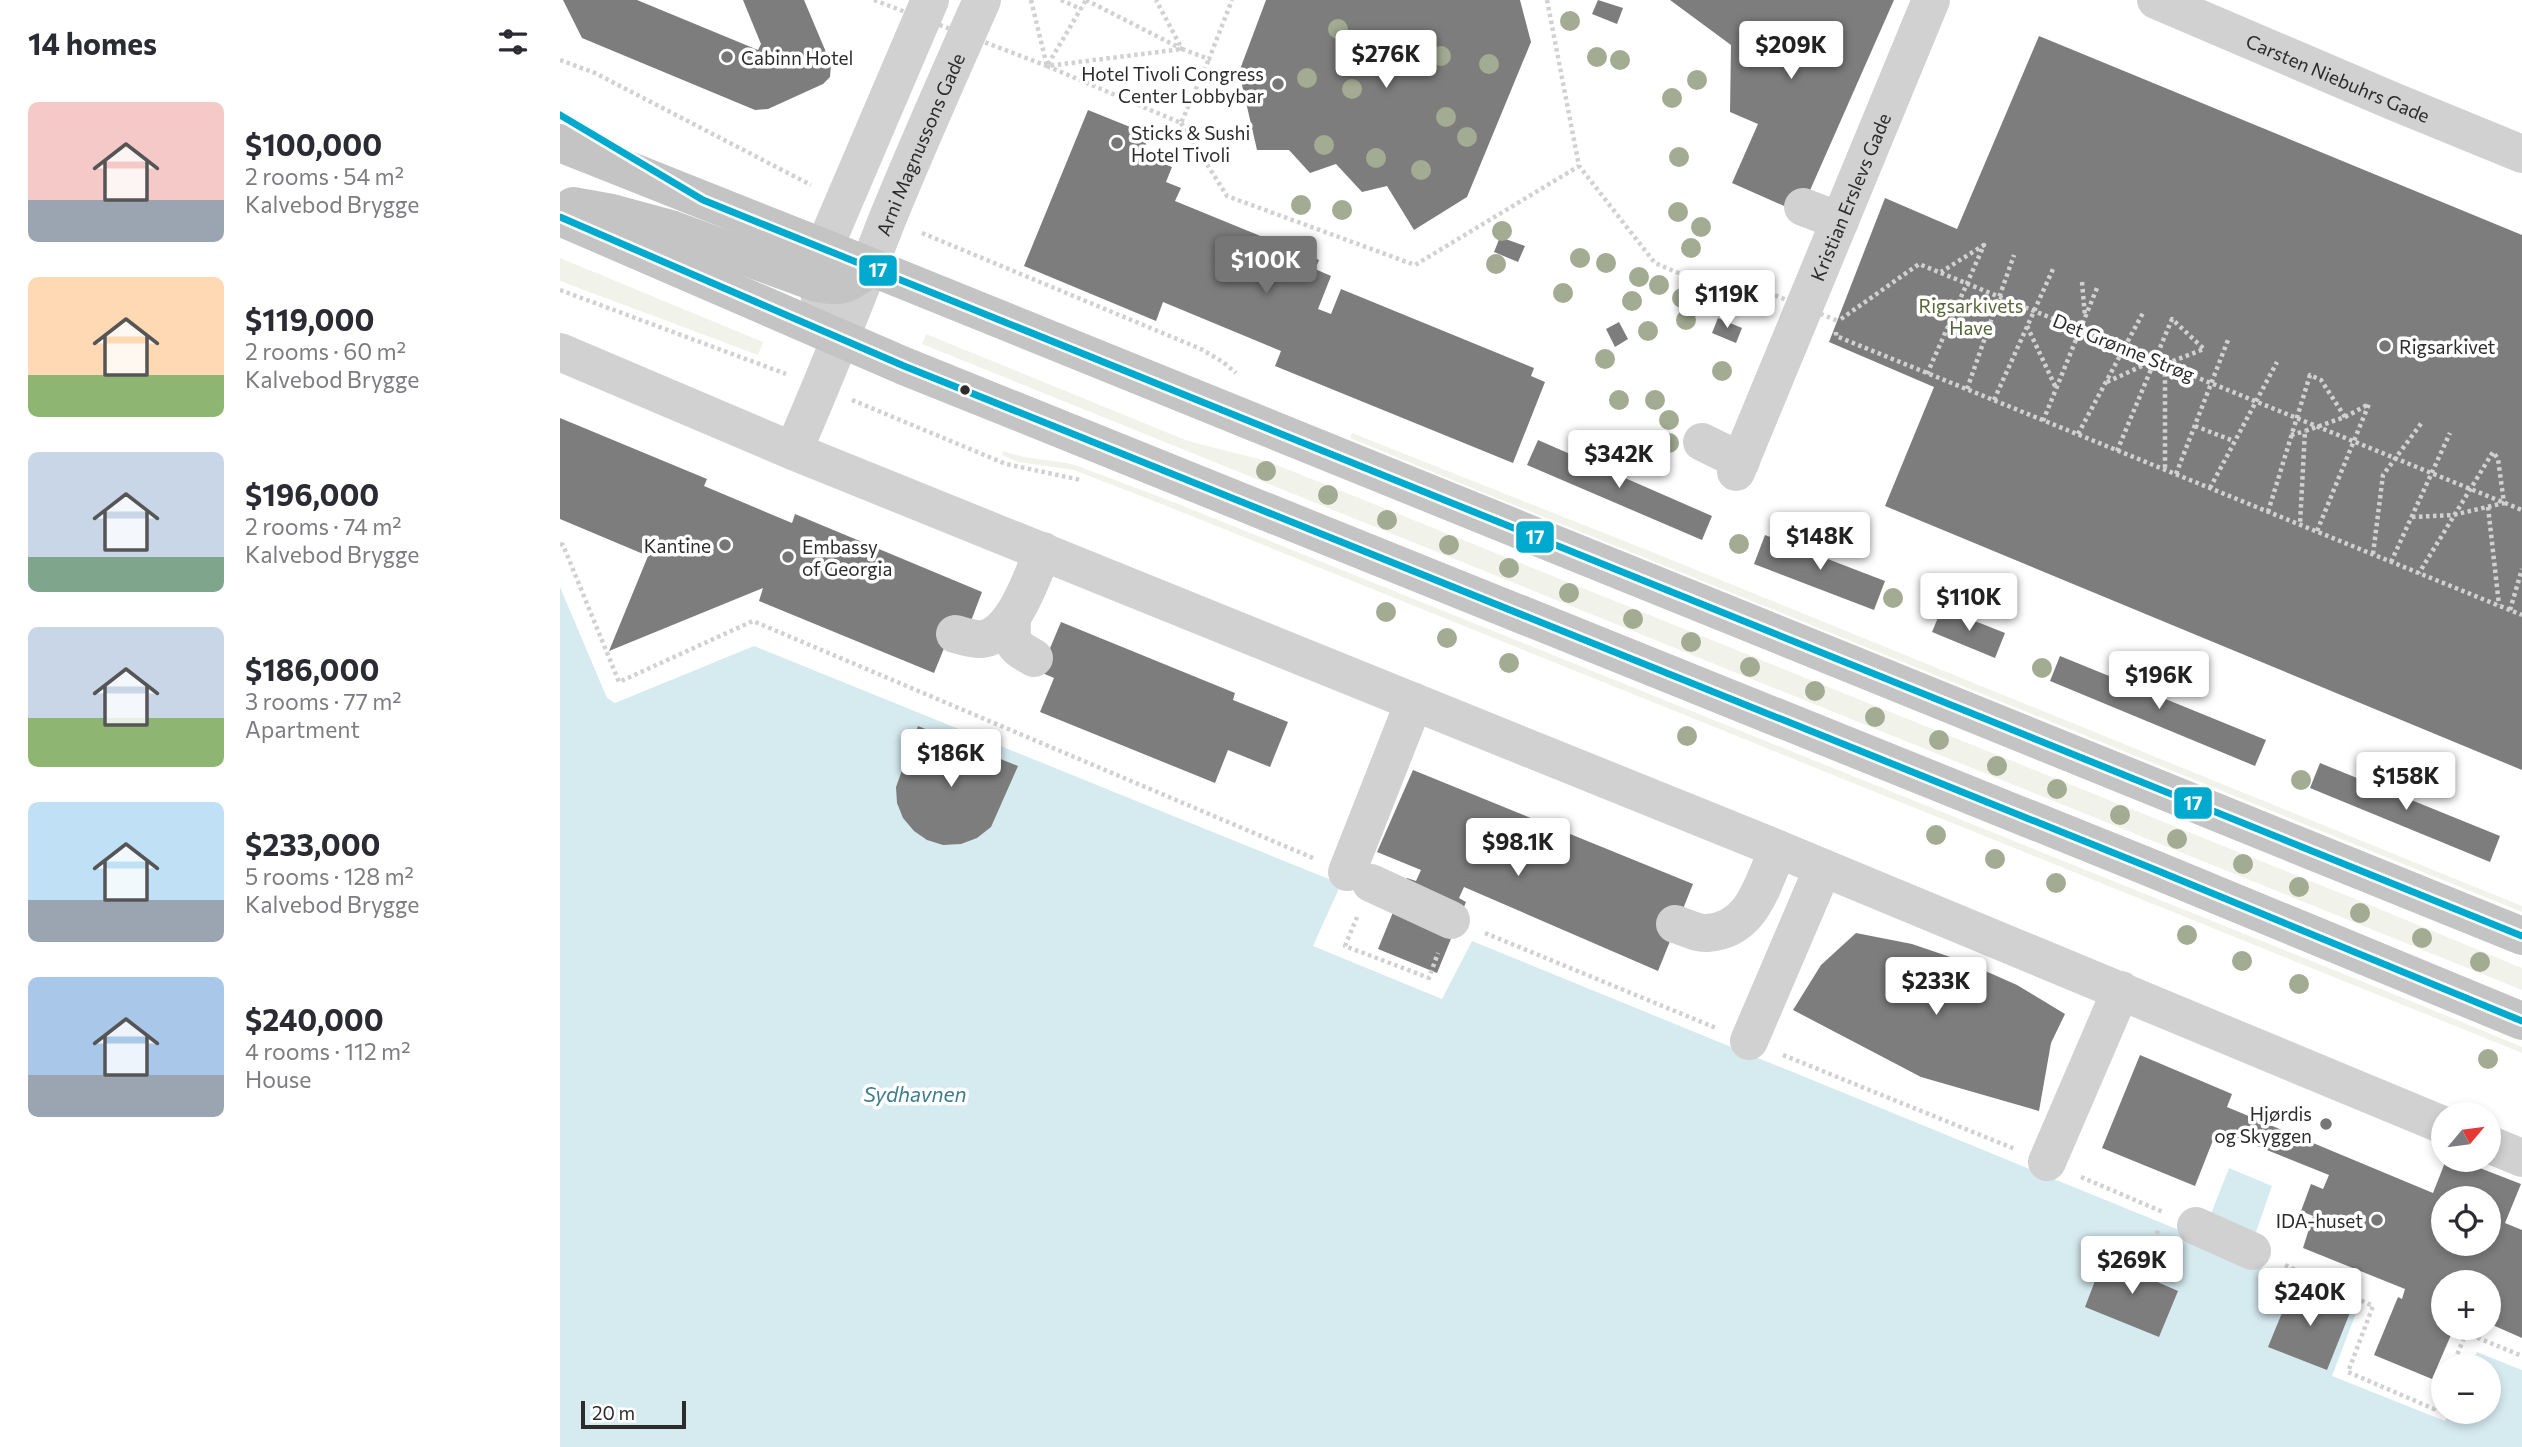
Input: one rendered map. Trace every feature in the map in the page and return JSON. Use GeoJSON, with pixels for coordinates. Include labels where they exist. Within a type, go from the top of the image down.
{"type":"FeatureCollection","features":[{"type":"Feature","properties":{"kind":"main road"},"geometry":{"type":"LineString","coordinates":[[560,115],[703,201],[821,266]]}},
{"type":"Feature","properties":{"kind":"main road"},"geometry":{"type":"LineString","coordinates":[[560,143],[703,201]]}},
{"type":"Feature","properties":{"kind":"main road"},"geometry":{"type":"LineString","coordinates":[[560,204],[612,213],[821,266],[870,267],[2522,936]]}},
{"type":"Feature","properties":{"kind":"main road"},"geometry":{"type":"LineString","coordinates":[[560,217],[839,338],[2151,868],[2522,1021]]}},
{"type":"Feature","properties":{"kind":"street"},"geometry":{"type":"LineString","coordinates":[[839,338],[824,312],[821,266],[845,200],[930,0]]}},
{"type":"Feature","properties":{"kind":"street","name":"Arni Magnussons Gade"},"geometry":{"type":"LineString","coordinates":[[793,451],[822,388],[839,338],[888,218],[982,0]]}},
{"type":"Feature","properties":{"kind":"street","name":"Kristian Erslevs Gade"},"geometry":{"type":"LineString","coordinates":[[1702,442],[1739,466],[1931,0]]}},
{"type":"Feature","properties":{"kind":"street","name":"Carsten Niebuhrs Gade"},"geometry":{"type":"LineString","coordinates":[[2156,0],[2522,154]]}},
{"type":"Feature","properties":{"kind":"street"},"geometry":{"type":"LineString","coordinates":[[1803,207],[1840,221]]}},
{"type":"Feature","properties":{"kind":"street"},"geometry":{"type":"LineString","coordinates":[[560,352],[793,451],[1778,849],[2431,1120]]}},
{"type":"Feature","properties":{"kind":"street"},"geometry":{"type":"LineString","coordinates":[[1034,658],[1018,650],[1011,639],[1012,619],[1043,551]]}},
{"type":"Feature","properties":{"kind":"street"},"geometry":{"type":"LineString","coordinates":[[955,634],[982,639],[998,632],[1012,619]]}},
{"type":"Feature","properties":{"kind":"street"},"geometry":{"type":"LineString","coordinates":[[1415,702],[1359,878],[1451,920]]}},
{"type":"Feature","properties":{"kind":"street"},"geometry":{"type":"LineString","coordinates":[[1675,924],[1706,934],[1738,924],[1752,908],[1778,849]]}},
{"type":"Feature","properties":{"kind":"street"},"geometry":{"type":"LineString","coordinates":[[1749,1041],[1823,868]]}},
{"type":"Feature","properties":{"kind":"street"},"geometry":{"type":"LineString","coordinates":[[2047,1162],[2121,990]]}},
{"type":"Feature","properties":{"kind":"street"},"geometry":{"type":"LineString","coordinates":[[2501,1148],[2522,1157]]}},
{"type":"Feature","properties":{"kind":"street"},"geometry":{"type":"LineString","coordinates":[[2196,1226],[2252,1251]]}},
{"type":"Feature","properties":{"kind":"path"},"geometry":{"type":"LineString","coordinates":[[874,0],[1047,66],[1181,123],[1227,197],[1415,265],[1579,166]]}},
{"type":"Feature","properties":{"kind":"path"},"geometry":{"type":"LineString","coordinates":[[1031,0],[1047,66]]}},
{"type":"Feature","properties":{"kind":"path"},"geometry":{"type":"LineString","coordinates":[[1061,0],[1081,9]]}},
{"type":"Feature","properties":{"kind":"path"},"geometry":{"type":"LineString","coordinates":[[1047,66],[1086,0],[1182,49],[1209,59]]}},
{"type":"Feature","properties":{"kind":"path"},"geometry":{"type":"LineString","coordinates":[[1156,0],[1182,49]]}},
{"type":"Feature","properties":{"kind":"path"},"geometry":{"type":"LineString","coordinates":[[1181,123],[1232,0]]}},
{"type":"Feature","properties":{"kind":"path","name":"Det Grønne Strøg"},"geometry":{"type":"LineString","coordinates":[[1547,0],[1579,166],[1656,263],[1726,293],[1762,290],[1838,321],[1919,264],[2522,510]]}},
{"type":"Feature","properties":{"kind":"path"},"geometry":{"type":"LineString","coordinates":[[1047,66],[1182,49]]}},
{"type":"Feature","properties":{"kind":"path"},"geometry":{"type":"LineString","coordinates":[[560,60],[594,73],[785,174],[845,200]]}},
{"type":"Feature","properties":{"kind":"path"},"geometry":{"type":"LineString","coordinates":[[1927,374],[1984,245],[1940,273]]}},
{"type":"Feature","properties":{"kind":"path"},"geometry":{"type":"LineString","coordinates":[[1967,389],[2014,255]]}},
{"type":"Feature","properties":{"kind":"path"},"geometry":{"type":"LineString","coordinates":[[1994,400],[2053,269]]}},
{"type":"Feature","properties":{"kind":"path"},"geometry":{"type":"LineString","coordinates":[[2082,282],[2085,319]]}},
{"type":"Feature","properties":{"kind":"path"},"geometry":{"type":"LineString","coordinates":[[2043,421],[2097,288]]}},
{"type":"Feature","properties":{"kind":"path"},"geometry":{"type":"LineString","coordinates":[[560,290],[822,388],[1006,464],[1090,484]]}},
{"type":"Feature","properties":{"kind":"path"},"geometry":{"type":"LineString","coordinates":[[2078,434],[2144,311]]}},
{"type":"Feature","properties":{"kind":"path"},"geometry":{"type":"LineString","coordinates":[[2117,451],[2172,319],[2204,349],[2165,364],[2165,470]]}},
{"type":"Feature","properties":{"kind":"path"},"geometry":{"type":"LineString","coordinates":[[2027,326],[2056,390]]}},
{"type":"Feature","properties":{"kind":"path"},"geometry":{"type":"LineString","coordinates":[[1836,336],[2522,615]]}},
{"type":"Feature","properties":{"kind":"path"},"geometry":{"type":"LineString","coordinates":[[2176,474],[2228,340]]}},
{"type":"Feature","properties":{"kind":"path"},"geometry":{"type":"LineString","coordinates":[[2105,383],[2154,360]]}},
{"type":"Feature","properties":{"kind":"path"},"geometry":{"type":"LineString","coordinates":[[2209,488],[2277,362]]}},
{"type":"Feature","properties":{"kind":"path"},"geometry":{"type":"LineString","coordinates":[[2268,512],[2310,375],[2321,380],[2345,417]]}},
{"type":"Feature","properties":{"kind":"path"},"geometry":{"type":"LineString","coordinates":[[2291,435],[2345,417],[2369,404],[2317,531]]}},
{"type":"Feature","properties":{"kind":"path"},"geometry":{"type":"LineString","coordinates":[[2373,554],[2383,475],[2423,421]]}},
{"type":"Feature","properties":{"kind":"path"},"geometry":{"type":"LineString","coordinates":[[2195,426],[2234,441]]}},
{"type":"Feature","properties":{"kind":"path"},"geometry":{"type":"LineString","coordinates":[[2300,524],[2305,430]]}},
{"type":"Feature","properties":{"kind":"path"},"geometry":{"type":"LineString","coordinates":[[2391,562],[2450,433]]}},
{"type":"Feature","properties":{"kind":"path"},"geometry":{"type":"LineString","coordinates":[[2412,517],[2453,515],[2504,503],[2498,459],[2493,452],[2453,515],[2419,573]]}},
{"type":"Feature","properties":{"kind":"path"},"geometry":{"type":"LineString","coordinates":[[2488,507],[2499,606]]}},
{"type":"Feature","properties":{"kind":"path"},"geometry":{"type":"LineString","coordinates":[[2510,610],[2522,569]]}},
{"type":"Feature","properties":{"kind":"path"},"geometry":{"type":"LineString","coordinates":[[2252,1251],[2373,1306],[2348,1372],[2431,1408]]}},
{"type":"Feature","properties":{"kind":"path"},"geometry":{"type":"LineString","coordinates":[[2299,1289],[2305,1275]]}},
{"type":"Feature","properties":{"kind":"path"},"geometry":{"type":"LineString","coordinates":[[2457,1354],[2466,1333],[2522,1356]]}},
{"type":"Feature","properties":{"kind":"shaded area"},"geometry":{"type":"Polygon","coordinates":[[[560,258],[763,342],[758,355],[560,281],[560,258]]]}},
{"type":"Feature","properties":{"kind":"shaded area"},"geometry":{"type":"Polygon","coordinates":[[[926,334],[1188,441],[1267,461],[2365,903],[2522,968],[2522,990],[922,344],[926,334]]]}},
{"type":"Feature","properties":{"kind":"shaded area"},"geometry":{"type":"Polygon","coordinates":[[[1352,433],[1652,552],[2522,906],[2522,912],[1477,490],[1350,438],[1352,433]]]}},
{"type":"Feature","properties":{"kind":"shaded area"},"geometry":{"type":"Polygon","coordinates":[[[1003,451],[1075,465],[1176,503],[2423,1006],[2522,1047],[2522,1053],[1174,509],[1074,470],[1018,462],[1002,455],[1003,451]]]}},
{"type":"Feature","properties":{"kind":"water","name":"Sydhavnen"},"geometry":{"type":"Polygon","coordinates":[[[560,587],[607,698],[615,703],[754,646],[1341,884],[1313,946],[1442,999],[1472,941],[2201,1239],[2229,1168],[2272,1186],[2246,1261],[2358,1308],[2332,1376],[2431,1415],[2431,1424],[2501,1424],[2501,1362],[2522,1370],[2522,1447],[560,1447],[560,587]]]}},
{"type":"Feature","properties":{"kind":"building","name":"Cabinn Hotel"},"geometry":{"type":"Polygon","coordinates":[[[563,0],[637,0],[758,50],[761,44],[743,0],[804,0],[831,64],[830,77],[823,84],[768,109],[755,110],[582,38],[563,0]]]}},
{"type":"Feature","properties":{"kind":"building"},"geometry":{"type":"Polygon","coordinates":[[[1266,0],[1520,0],[1531,42],[1467,197],[1414,230],[1387,186],[1362,192],[1336,164],[1310,173],[1289,150],[1257,150],[1239,72],[1266,0]]]}},
{"type":"Feature","properties":{"kind":"building"},"geometry":{"type":"Polygon","coordinates":[[[1598,0],[1623,8],[1617,24],[1592,14],[1598,0]]]}},
{"type":"Feature","properties":{"kind":"building"},"geometry":{"type":"Polygon","coordinates":[[[1670,0],[1894,0],[1800,213],[1732,183],[1758,124],[1730,112],[1731,45],[1670,0]]]}},
{"type":"Feature","properties":{"kind":"building"},"geometry":{"type":"Polygon","coordinates":[[[2039,36],[2522,235],[2522,770],[1885,506],[1934,387],[1829,342],[1885,198],[1957,229],[2039,36]]]}},
{"type":"Feature","properties":{"kind":"building"},"geometry":{"type":"Polygon","coordinates":[[[1088,110],[1150,135],[1141,155],[1172,167],[1166,182],[1181,188],[1175,201],[1319,260],[1315,269],[1331,276],[1318,309],[1331,314],[1341,289],[1534,368],[1531,376],[1545,382],[1513,463],[1275,366],[1281,351],[1163,302],[1156,321],[1024,266],[1088,110]]]}},
{"type":"Feature","properties":{"kind":"building"},"geometry":{"type":"Polygon","coordinates":[[[1500,237],[1525,246],[1518,262],[1494,252],[1500,237]]]}},
{"type":"Feature","properties":{"kind":"building"},"geometry":{"type":"Polygon","coordinates":[[[1718,318],[1742,328],[1736,343],[1712,333],[1718,318]]]}},
{"type":"Feature","properties":{"kind":"building"},"geometry":{"type":"Polygon","coordinates":[[[1619,322],[1628,339],[1615,347],[1606,329],[1619,322]]]}},
{"type":"Feature","properties":{"kind":"building"},"geometry":{"type":"Polygon","coordinates":[[[560,418],[707,479],[704,486],[792,523],[795,514],[982,592],[971,621],[947,641],[934,673],[759,601],[763,588],[609,651],[648,556],[560,519],[560,418]]]}},
{"type":"Feature","properties":{"kind":"building"},"geometry":{"type":"Polygon","coordinates":[[[1538,440],[1712,516],[1702,540],[1527,465],[1538,440]]]}},
{"type":"Feature","properties":{"kind":"building"},"geometry":{"type":"Polygon","coordinates":[[[1765,535],[1885,581],[1874,610],[1754,564],[1765,535]]]}},
{"type":"Feature","properties":{"kind":"building"},"geometry":{"type":"Polygon","coordinates":[[[1942,608],[2005,633],[1995,658],[1932,632],[1942,608]]]}},
{"type":"Feature","properties":{"kind":"building"},"geometry":{"type":"Polygon","coordinates":[[[1061,622],[1235,693],[1233,700],[1288,722],[1270,767],[1228,750],[1215,783],[1040,712],[1054,678],[1040,672],[1061,622]]]}},
{"type":"Feature","properties":{"kind":"building"},"geometry":{"type":"Polygon","coordinates":[[[2060,656],[2266,740],[2255,766],[2050,681],[2060,656]]]}},
{"type":"Feature","properties":{"kind":"building"},"geometry":{"type":"Polygon","coordinates":[[[918,726],[1018,766],[991,827],[977,838],[961,844],[943,845],[927,840],[914,831],[903,818],[897,803],[896,787],[918,726]]]}},
{"type":"Feature","properties":{"kind":"building"},"geometry":{"type":"Polygon","coordinates":[[[2320,763],[2500,836],[2490,862],[2310,788],[2320,763]]]}},
{"type":"Feature","properties":{"kind":"building"},"geometry":{"type":"Polygon","coordinates":[[[1413,770],[1693,884],[1658,971],[1464,887],[1459,898],[1466,902],[1437,973],[1378,949],[1407,878],[1416,881],[1421,870],[1377,852],[1413,770]]]}},
{"type":"Feature","properties":{"kind":"building"},"geometry":{"type":"Polygon","coordinates":[[[1856,933],[1912,944],[1965,962],[2017,985],[2065,1014],[2051,1043],[2039,1111],[1921,1077],[1793,1010],[1821,965],[1856,933]]]}},
{"type":"Feature","properties":{"kind":"building","name":"IDA-huset"},"geometry":{"type":"Polygon","coordinates":[[[2140,1055],[2232,1094],[2227,1107],[2431,1192],[2431,1256],[2501,1256],[2501,1186],[2436,1186],[2441,1172],[2490,1172],[2521,1184],[2505,1223],[2522,1230],[2522,1338],[2501,1329],[2501,1270],[2431,1270],[2431,1340],[2449,1340],[2443,1354],[2431,1354],[2431,1379],[2374,1355],[2398,1297],[2402,1299],[2405,1289],[2303,1248],[2313,1216],[2301,1211],[2311,1184],[2323,1189],[2329,1175],[2217,1130],[2195,1186],[2102,1148],[2140,1055]]]}},
{"type":"Feature","properties":{"kind":"building"},"geometry":{"type":"Polygon","coordinates":[[[2147,1245],[2157,1249],[2146,1277],[2178,1291],[2159,1337],[2085,1307],[2103,1260],[2136,1272],[2147,1245]]]}},
{"type":"Feature","properties":{"kind":"building"},"geometry":{"type":"Polygon","coordinates":[[[2293,1286],[2351,1310],[2327,1370],[2268,1347],[2293,1286]]]}},
{"type":"Feature","properties":{"kind":"transit line","name":"17"},"geometry":{"type":"LineString","coordinates":[[560,115],[703,200],[2522,936]]}},
{"type":"Feature","properties":{"kind":"transit line","name":"17"},"geometry":{"type":"LineString","coordinates":[[560,217],[904,366],[2151,868],[2522,1021]]}},
{"type":"Feature","properties":{"kind":"place","name":"Cabinn Hotel"},"geometry":{"type":"Point","coordinates":[727,57]}},
{"type":"Feature","properties":{"kind":"place","name":"Hotel Tivoli Congress Center Lobbybar"},"geometry":{"type":"Point","coordinates":[1278,84]}},
{"type":"Feature","properties":{"kind":"place","name":"Sticks & Sushi Hotel Tivoli"},"geometry":{"type":"Point","coordinates":[1117,143]}},
{"type":"Feature","properties":{"kind":"place","name":"Rigsarkivet"},"geometry":{"type":"Point","coordinates":[2385,346]}},
{"type":"Feature","properties":{"kind":"place","name":"Kantine"},"geometry":{"type":"Point","coordinates":[725,545]}},
{"type":"Feature","properties":{"kind":"place","name":"Embassy of Georgia"},"geometry":{"type":"Point","coordinates":[788,557]}},
{"type":"Feature","properties":{"kind":"place","name":"Hjørdis og Skyggen"},"geometry":{"type":"Point","coordinates":[2326,1124]}},
{"type":"Feature","properties":{"kind":"place","name":"IDA-huset"},"geometry":{"type":"Point","coordinates":[2377,1220]}},
{"type":"Feature","properties":{"kind":"park label","name":"Rigsarkivets Have"},"geometry":{"type":"Point","coordinates":[1971,316]}}]}
